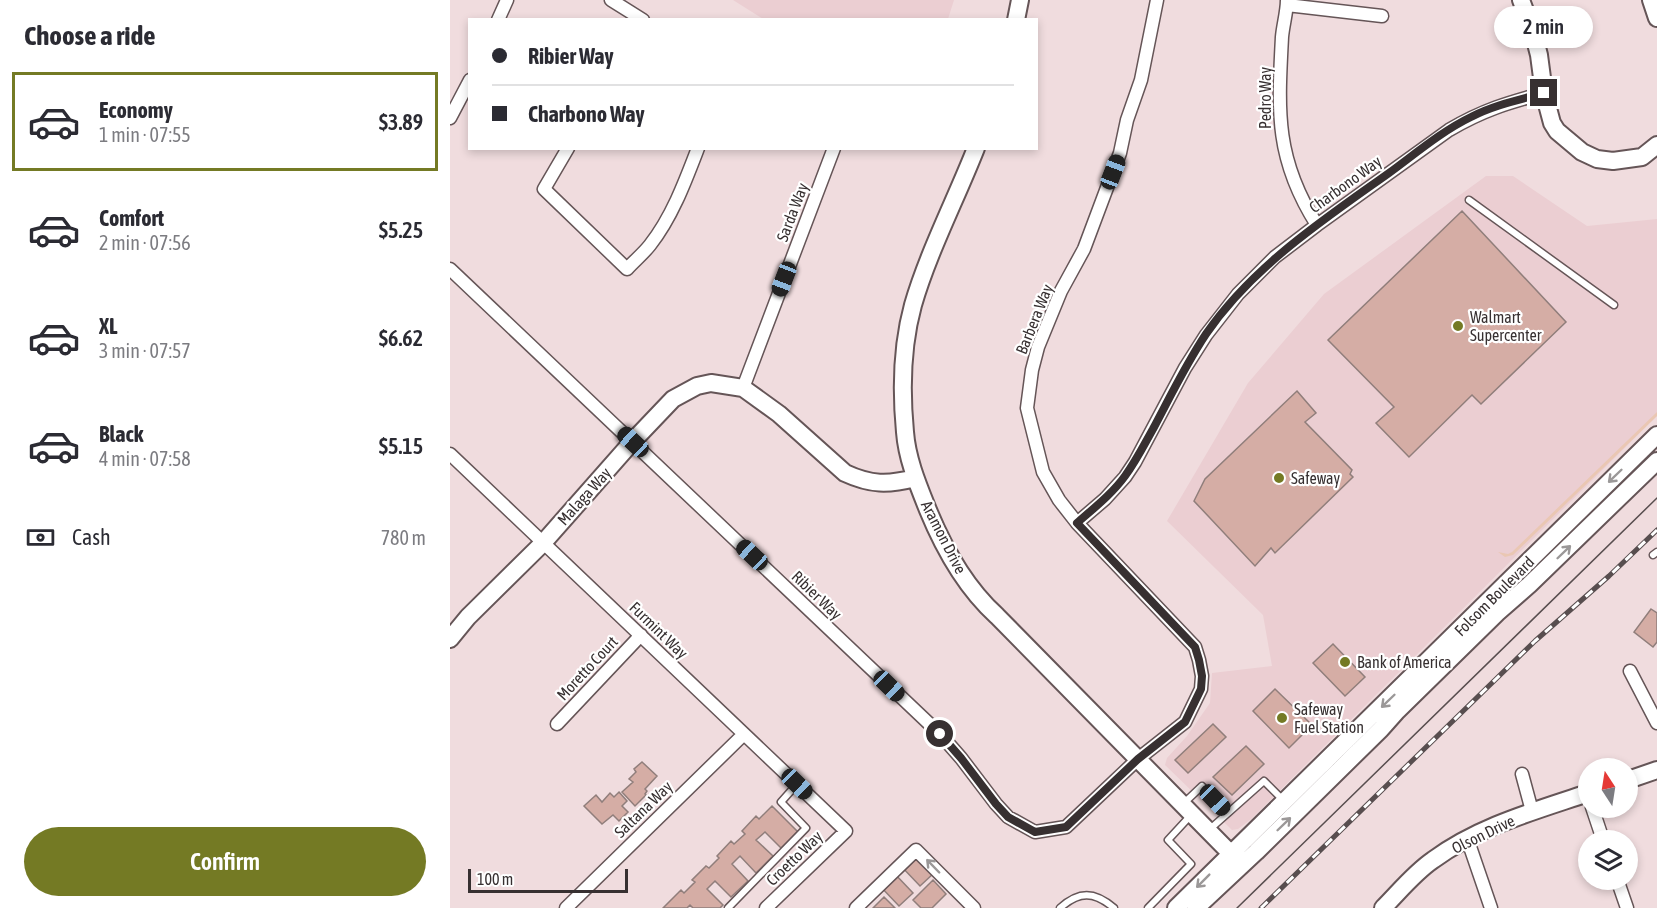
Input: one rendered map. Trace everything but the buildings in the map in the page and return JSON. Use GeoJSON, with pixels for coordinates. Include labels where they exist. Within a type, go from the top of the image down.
{"type":"FeatureCollection","features":[{"type":"Feature","properties":{"kind":"street"},"geometry":{"type":"LineString","coordinates":[[499,18],[507,0]]}},
{"type":"Feature","properties":{"kind":"street"},"geometry":{"type":"LineString","coordinates":[[611,0],[634,17]]}},
{"type":"Feature","properties":{"kind":"street"},"geometry":{"type":"LineString","coordinates":[[1016,18],[1020,0]]}},
{"type":"Feature","properties":{"kind":"street","name":"Barbera Way"},"geometry":{"type":"LineString","coordinates":[[1138,759],[1185,722],[1201,689],[1202,676],[1195,647],[1077,523],[1059,500],[1043,472],[1027,408],[1032,370],[1038,347],[1061,291],[1084,249],[1120,153],[1127,120],[1141,80],[1157,0]]}},
{"type":"Feature","properties":{"kind":"street"},"geometry":{"type":"LineString","coordinates":[[1521,0],[1533,32],[1539,55],[1544,93],[1552,123],[1557,131],[1582,152],[1597,159],[1612,161],[1642,157],[1657,145]]}},
{"type":"Feature","properties":{"kind":"street"},"geometry":{"type":"LineString","coordinates":[[1651,0],[1657,18]]}},
{"type":"Feature","properties":{"kind":"street"},"geometry":{"type":"LineString","coordinates":[[1287,2],[1382,16]]}},
{"type":"Feature","properties":{"kind":"street","name":"Pedro Way"},"geometry":{"type":"LineString","coordinates":[[1287,2],[1282,34],[1279,105],[1282,137],[1289,169],[1317,225]]}},
{"type":"Feature","properties":{"kind":"street"},"geometry":{"type":"LineString","coordinates":[[450,118],[468,84]]}},
{"type":"Feature","properties":{"kind":"street","name":"Charbono Way"},"geometry":{"type":"LineString","coordinates":[[1077,523],[1105,499],[1125,477],[1206,334],[1238,294],[1275,257],[1470,117],[1509,102],[1544,93]]}},
{"type":"Feature","properties":{"kind":"street"},"geometry":{"type":"LineString","coordinates":[[567,150],[544,189],[627,269],[649,247],[664,224],[683,187],[697,150]]}},
{"type":"Feature","properties":{"kind":"street","name":"Sarda Way"},"geometry":{"type":"LineString","coordinates":[[743,388],[833,150]]}},
{"type":"Feature","properties":{"kind":"street","name":"Aramon Drive"},"geometry":{"type":"LineString","coordinates":[[975,150],[913,305],[906,343],[903,384],[905,433],[915,478],[945,547],[982,602],[1236,859]]}},
{"type":"Feature","properties":{"kind":"street","name":"Ribier Way"},"geometry":{"type":"LineString","coordinates":[[450,269],[940,734],[1008,817],[1035,832],[1066,827],[1138,759]]}},
{"type":"Feature","properties":{"kind":"street","name":"Malaga Way"},"geometry":{"type":"LineString","coordinates":[[452,631],[543,543],[673,399],[697,386],[711,382],[743,388],[779,414],[844,473],[855,478],[885,484],[915,478]]}},
{"type":"Feature","properties":{"kind":"street","name":"Folsom Boulevard"},"geometry":{"type":"LineString","coordinates":[[1197,908],[1285,802],[1657,435]]}},
{"type":"Feature","properties":{"kind":"street","name":"Furmint Way"},"geometry":{"type":"LineString","coordinates":[[450,454],[846,831]]}},
{"type":"Feature","properties":{"kind":"street","name":"Folsom Boulevard"},"geometry":{"type":"LineString","coordinates":[[1176,908],[1236,859],[1381,729],[1489,621],[1657,461]]}},
{"type":"Feature","properties":{"kind":"street","name":"Moretto Court"},"geometry":{"type":"LineString","coordinates":[[557,724],[641,635]]}},
{"type":"Feature","properties":{"kind":"street"},"geometry":{"type":"LineString","coordinates":[[1630,671],[1657,723]]}},
{"type":"Feature","properties":{"kind":"street","name":"Saltana Way"},"geometry":{"type":"LineString","coordinates":[[566,908],[744,734]]}},
{"type":"Feature","properties":{"kind":"street"},"geometry":{"type":"LineString","coordinates":[[1638,777],[1657,770]]}},
{"type":"Feature","properties":{"kind":"street","name":"Olson Drive"},"geometry":{"type":"LineString","coordinates":[[1522,774],[1532,811]]}},
{"type":"Feature","properties":{"kind":"street","name":"Olson Drive"},"geometry":{"type":"LineString","coordinates":[[1383,908],[1431,861],[1467,838],[1532,811],[1578,801]]}},
{"type":"Feature","properties":{"kind":"street","name":"Croetto Way"},"geometry":{"type":"LineString","coordinates":[[766,908],[846,831]]}},
{"type":"Feature","properties":{"kind":"street"},"geometry":{"type":"LineString","coordinates":[[1467,838],[1491,908]]}},
{"type":"Feature","properties":{"kind":"street"},"geometry":{"type":"LineString","coordinates":[[856,908],[916,850],[974,908]]}},
{"type":"Feature","properties":{"kind":"street"},"geometry":{"type":"LineString","coordinates":[[1621,890],[1627,908]]}},
{"type":"Feature","properties":{"kind":"lane"},"geometry":{"type":"LineString","coordinates":[[1470,200],[1614,304]]}},
{"type":"Feature","properties":{"kind":"lane"},"geometry":{"type":"LineString","coordinates":[[1209,831],[1264,781],[1285,802]]}},
{"type":"Feature","properties":{"kind":"lane"},"geometry":{"type":"LineString","coordinates":[[728,908],[806,828],[781,802],[797,784]]}},
{"type":"Feature","properties":{"kind":"lane"},"geometry":{"type":"LineString","coordinates":[[1148,908],[1191,864],[1168,840],[1202,786],[1228,813]]}},
{"type":"Feature","properties":{"kind":"lane"},"geometry":{"type":"LineString","coordinates":[[1060,908],[1084,894],[1103,898],[1114,908]]}},
{"type":"Feature","properties":{"kind":"shaded area"},"geometry":{"type":"Polygon","coordinates":[[[733,0],[954,0],[948,18],[762,18],[733,0]]]}},
{"type":"Feature","properties":{"kind":"shaded area"},"geometry":{"type":"Polygon","coordinates":[[[1486,176],[1513,176],[1587,226],[1657,219],[1657,416],[1250,820],[1238,829],[1232,830],[1165,765],[1167,758],[1187,736],[1210,703],[1212,673],[1272,666],[1263,615],[1167,521],[1248,383],[1324,294],[1486,176]]]}},
{"type":"Feature","properties":{"kind":"shaded area"},"geometry":{"type":"Polygon","coordinates":[[[1657,412],[1657,416],[1513,555],[1505,557],[1498,552],[1508,554],[1512,552],[1657,412]]]}},
{"type":"Feature","properties":{"kind":"tram line"},"geometry":{"type":"LineString","coordinates":[[1237,908],[1657,498]]}},
{"type":"Feature","properties":{"kind":"railway"},"geometry":{"type":"LineString","coordinates":[[1261,908],[1535,641],[1657,530]]}},
{"type":"Feature","properties":{"kind":"place","name":"Walmart Supercenter"},"geometry":{"type":"Point","coordinates":[1458,326]}},
{"type":"Feature","properties":{"kind":"place","name":"Safeway"},"geometry":{"type":"Point","coordinates":[1279,478]}},
{"type":"Feature","properties":{"kind":"place","name":"Bank of America"},"geometry":{"type":"Point","coordinates":[1345,662]}},
{"type":"Feature","properties":{"kind":"place","name":"Safeway Fuel Station"},"geometry":{"type":"Point","coordinates":[1282,718]}},
{"type":"Feature","properties":{"kind":"route"},"geometry":{"type":"LineString","coordinates":[[940,734],[1008,817],[1035,832],[1066,827],[1138,759],[1185,722],[1201,689],[1202,676],[1195,647],[1077,523],[1105,499],[1125,477],[1206,334],[1238,294],[1275,257],[1411,157],[1470,117],[1509,102],[1544,93]]}}]}
